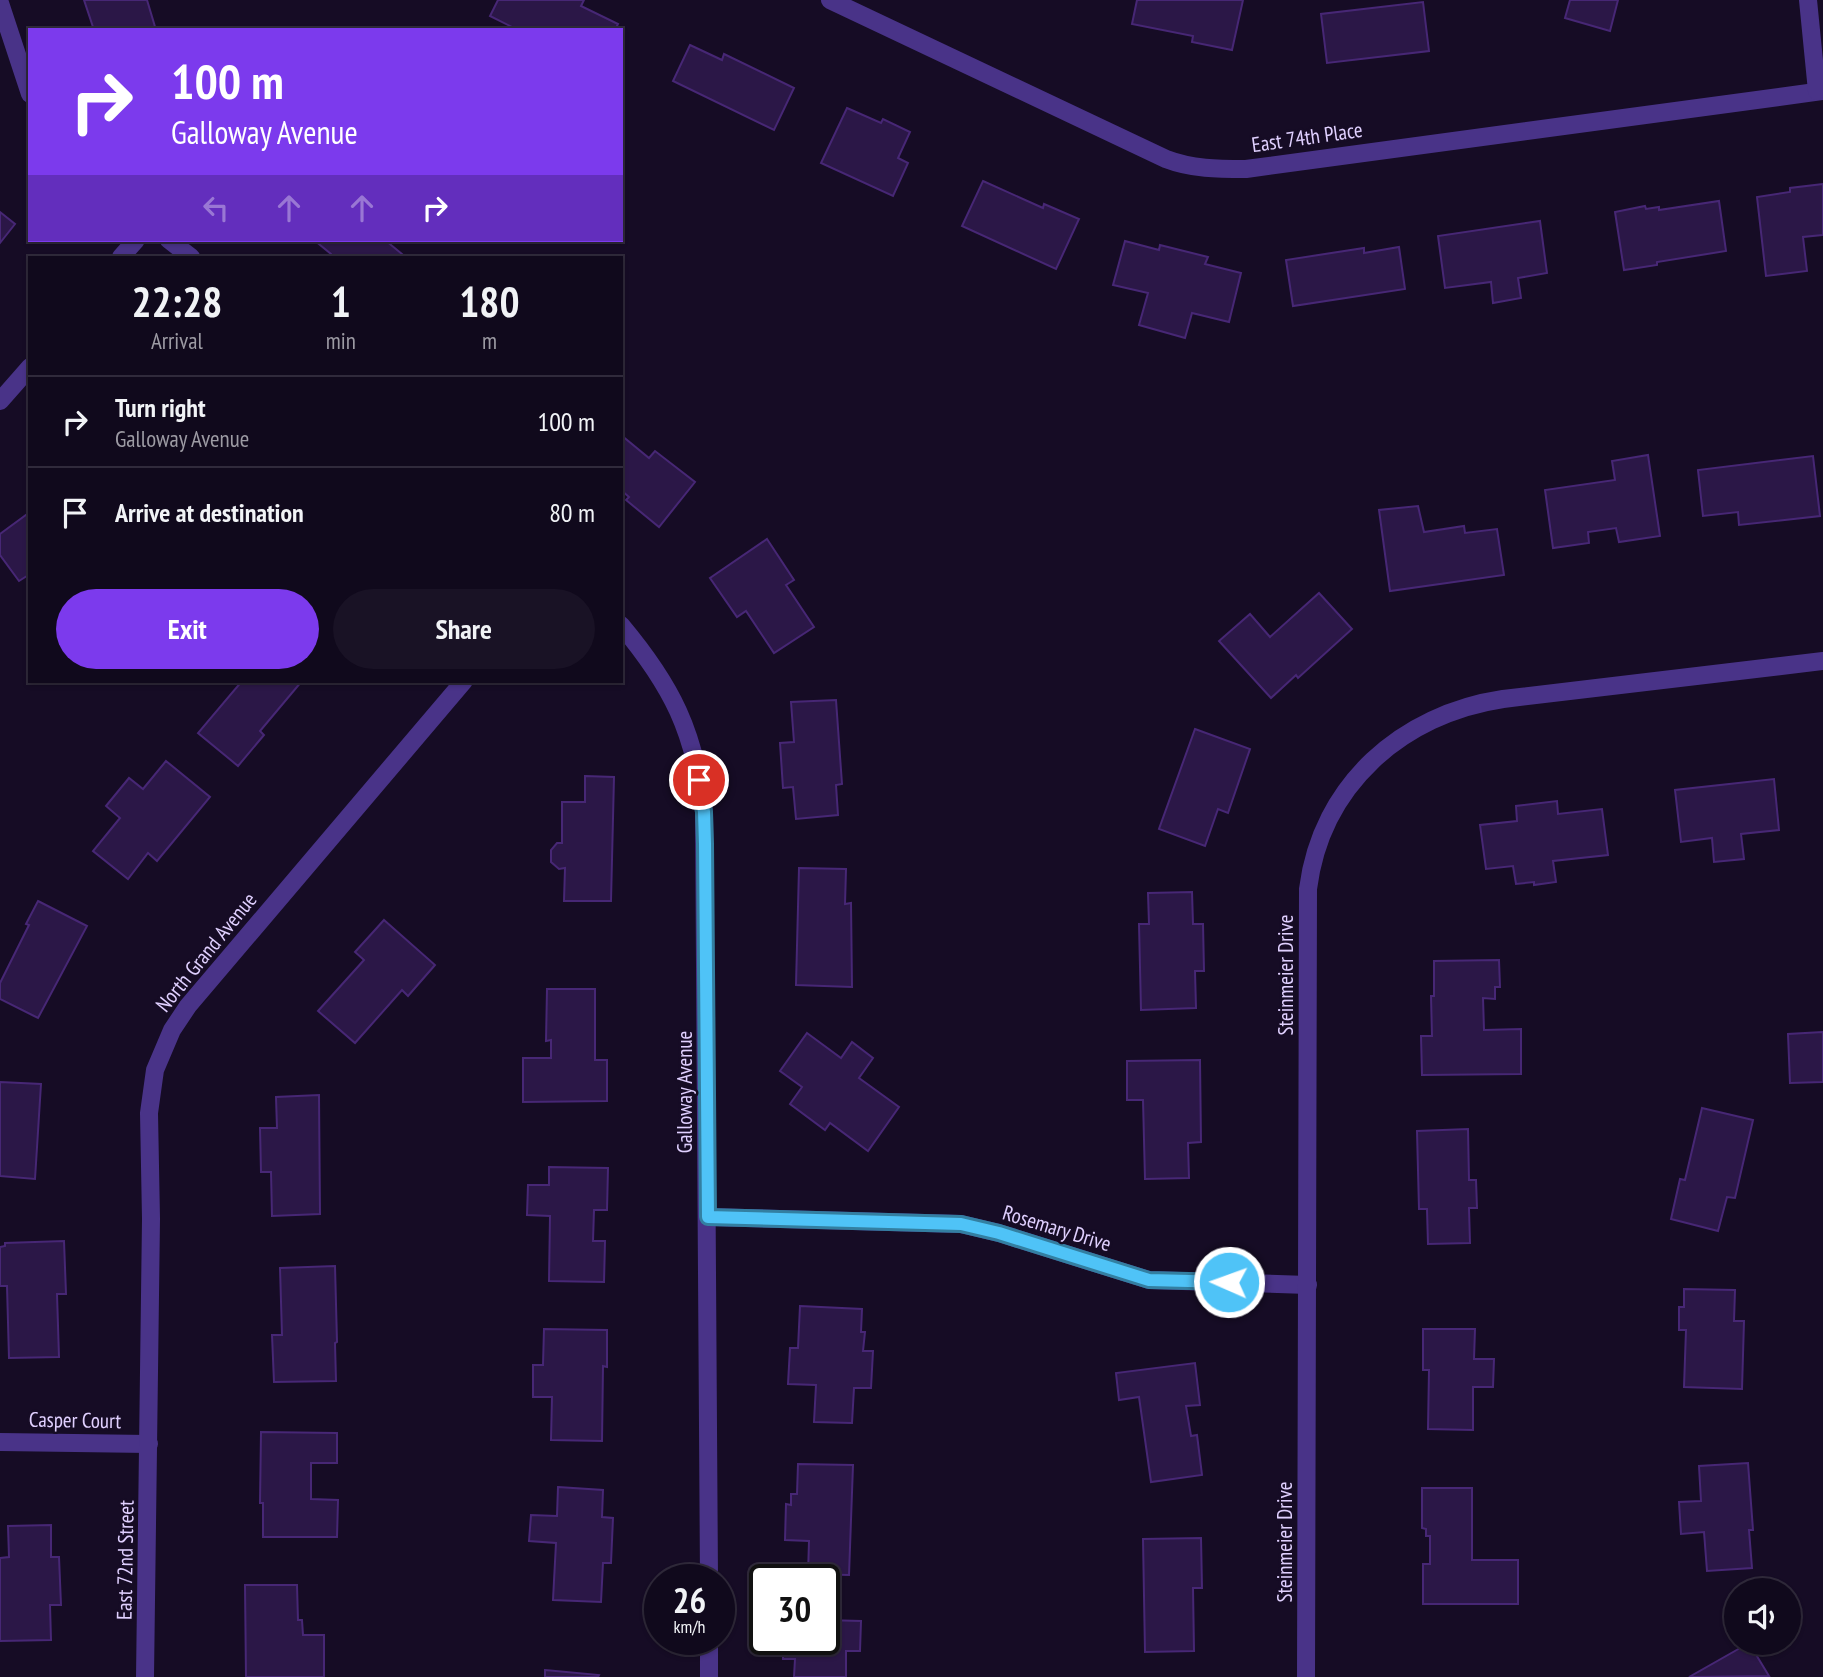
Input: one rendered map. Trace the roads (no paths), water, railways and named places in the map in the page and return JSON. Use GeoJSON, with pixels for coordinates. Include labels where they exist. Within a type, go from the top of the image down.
{"type":"FeatureCollection","features":[{"type":"Feature","properties":{"kind":"street","name":"East 74th Place"},"geometry":{"type":"LineString","coordinates":[[831,0],[1166,159],[1191,167],[1246,169],[1820,91]]}},
{"type":"Feature","properties":{"kind":"street"},"geometry":{"type":"LineString","coordinates":[[1808,0],[1820,91]]}},
{"type":"Feature","properties":{"kind":"street"},"geometry":{"type":"LineString","coordinates":[[0,3],[28,88]]}},
{"type":"Feature","properties":{"kind":"street"},"geometry":{"type":"LineString","coordinates":[[122,256],[134,242]]}},
{"type":"Feature","properties":{"kind":"street"},"geometry":{"type":"LineString","coordinates":[[172,242],[190,256]]}},
{"type":"Feature","properties":{"kind":"street"},"geometry":{"type":"LineString","coordinates":[[0,401],[28,369]]}},
{"type":"Feature","properties":{"kind":"street","name":"Galloway Avenue"},"geometry":{"type":"LineString","coordinates":[[623,627],[649,659],[675,701],[692,747],[702,796],[705,844],[709,1564]]}},
{"type":"Feature","properties":{"kind":"street","name":"Steinmeier Drive"},"geometry":{"type":"LineString","coordinates":[[1306,1677],[1308,889],[1320,841],[1334,811],[1350,785],[1373,759],[1404,734],[1426,722],[1466,707],[1503,699],[1823,661]]}},
{"type":"Feature","properties":{"kind":"street","name":"North Grand Avenue"},"geometry":{"type":"LineString","coordinates":[[149,1444],[149,1113],[155,1070],[166,1042],[188,1006],[462,683]]}},
{"type":"Feature","properties":{"kind":"street","name":"Rosemary Drive"},"geometry":{"type":"LineString","coordinates":[[708,1217],[961,1224],[999,1233],[1149,1280],[1308,1285]]}},
{"type":"Feature","properties":{"kind":"street","name":"Casper Court"},"geometry":{"type":"LineString","coordinates":[[0,1442],[149,1444]]}},
{"type":"Feature","properties":{"kind":"street","name":"East 72nd Street"},"geometry":{"type":"LineString","coordinates":[[145,1677],[149,1444]]}},
{"type":"Feature","properties":{"kind":"street"},"geometry":{"type":"LineString","coordinates":[[709,1655],[709,1677]]}}]}
